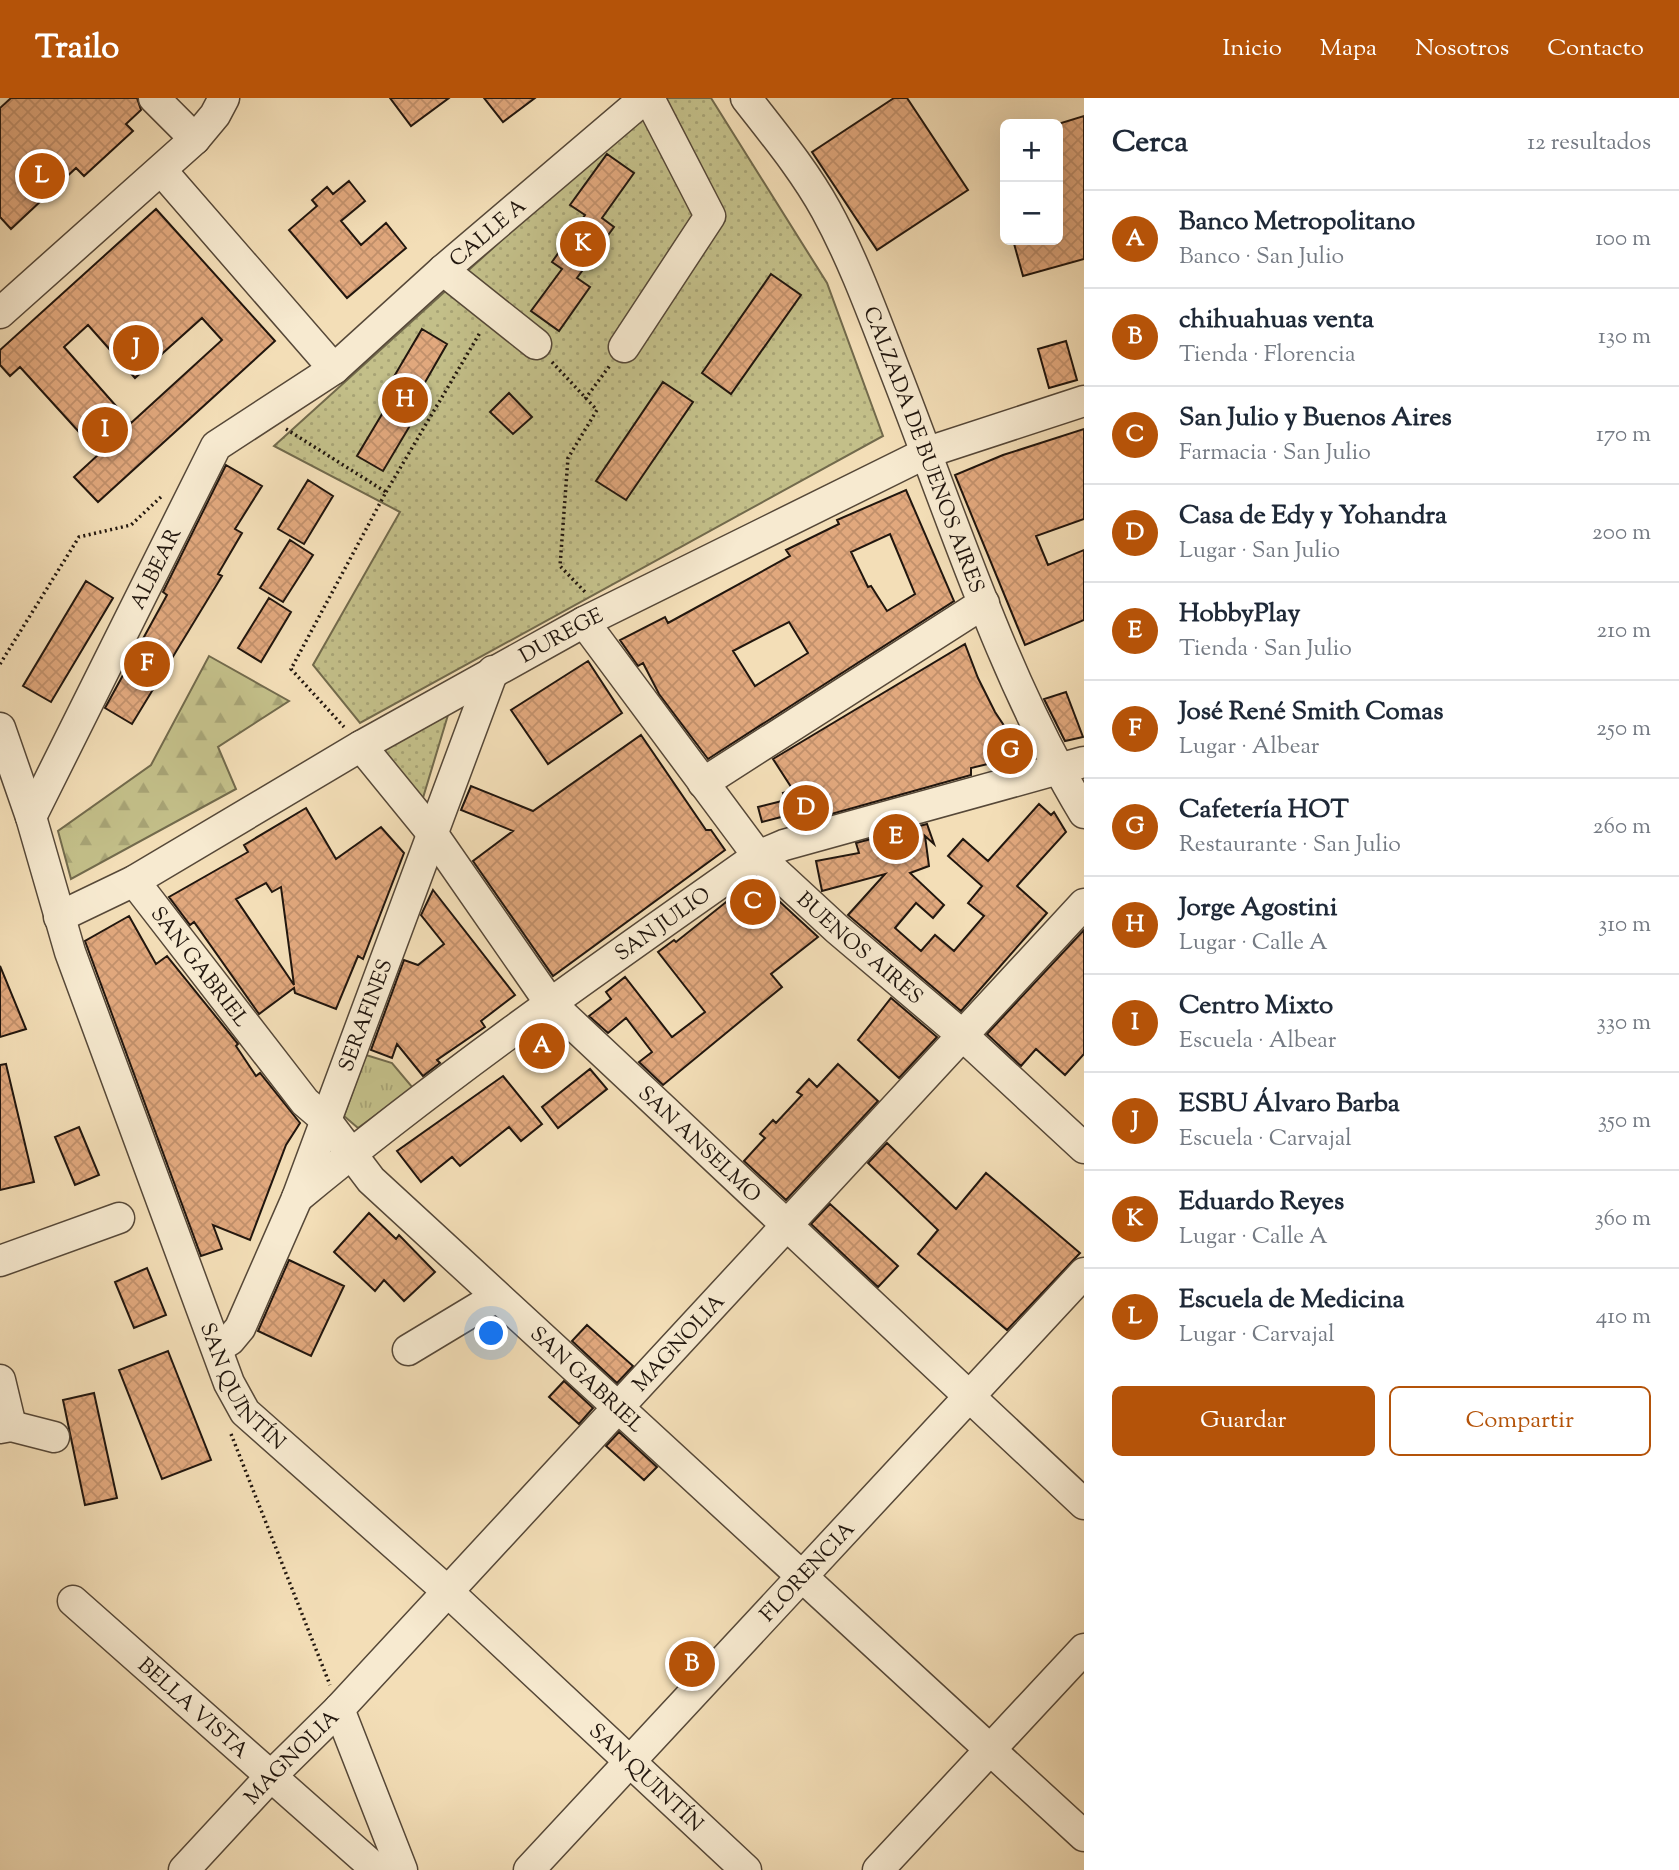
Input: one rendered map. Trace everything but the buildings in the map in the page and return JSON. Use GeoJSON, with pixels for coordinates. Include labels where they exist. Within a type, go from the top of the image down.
{"type":"FeatureCollection","features":[{"type":"Feature","properties":{"kind":"street"},"geometry":{"type":"LineString","coordinates":[[155,98],[195,139]]}},
{"type":"Feature","properties":{"kind":"street"},"geometry":{"type":"LineString","coordinates":[[0,313],[195,139],[215,115],[224,98]]}},
{"type":"Feature","properties":{"kind":"street"},"geometry":{"type":"LineString","coordinates":[[624,348],[710,216],[647,98]]}},
{"type":"Feature","properties":{"kind":"street","name":"CALLE A"},"geometry":{"type":"LineString","coordinates":[[334,369],[443,270],[647,98]]}},
{"type":"Feature","properties":{"kind":"street","name":"CALZADA DE BUENOS AIRES"},"geometry":{"type":"LineString","coordinates":[[746,98],[781,143],[825,210],[865,295],[928,452],[984,603],[1071,766],[1084,813]]}},
{"type":"Feature","properties":{"kind":"street"},"geometry":{"type":"LineString","coordinates":[[160,170],[334,369]]}},
{"type":"Feature","properties":{"kind":"street"},"geometry":{"type":"LineString","coordinates":[[443,270],[536,344]]}},
{"type":"Feature","properties":{"kind":"street","name":"ALBEAR"},"geometry":{"type":"LineString","coordinates":[[31,817],[216,446],[334,369]]}},
{"type":"Feature","properties":{"kind":"street","name":"DUREGE"},"geometry":{"type":"LineString","coordinates":[[59,917],[134,881],[361,746],[594,617],[928,452],[1084,401]]}},
{"type":"Feature","properties":{"kind":"street"},"geometry":{"type":"LineString","coordinates":[[703,782],[984,603]]}},
{"type":"Feature","properties":{"kind":"street","name":"BUENOS AIRES"},"geometry":{"type":"LineString","coordinates":[[594,617],[703,782],[758,856],[837,929],[961,1034],[1084,1148]]}},
{"type":"Feature","properties":{"kind":"street","name":"SERAFINES"},"geometry":{"type":"LineString","coordinates":[[217,1348],[230,1340],[240,1328],[296,1198],[493,671]]}},
{"type":"Feature","properties":{"kind":"street","name":"SAN QUINTÍN"},"geometry":{"type":"LineString","coordinates":[[0,728],[31,817],[59,917],[168,1223],[229,1383],[245,1412],[446,1590],[746,1870]]}},
{"type":"Feature","properties":{"kind":"street","name":"SAN ANSELMO"},"geometry":{"type":"LineString","coordinates":[[361,746],[432,833],[550,1003],[1084,1504]]}},
{"type":"Feature","properties":{"kind":"street","name":"SAN JULIO"},"geometry":{"type":"LineString","coordinates":[[296,1198],[550,1003],[758,856],[784,845],[1071,766]]}},
{"type":"Feature","properties":{"kind":"street","name":"SAN GABRIEL"},"geometry":{"type":"LineString","coordinates":[[134,881],[305,1102],[325,1119],[371,1180],[1084,1836]]}},
{"type":"Feature","properties":{"kind":"street","name":"MAGNOLIA"},"geometry":{"type":"LineString","coordinates":[[184,1870],[272,1775],[340,1709],[446,1590],[1084,904]]}},
{"type":"Feature","properties":{"kind":"street"},"geometry":{"type":"LineString","coordinates":[[0,1261],[120,1218]]}},
{"type":"Feature","properties":{"kind":"street","name":"FLORENCIA"},"geometry":{"type":"LineString","coordinates":[[529,1870],[628,1760],[804,1576],[968,1395],[1084,1273]]}},
{"type":"Feature","properties":{"kind":"street"},"geometry":{"type":"LineString","coordinates":[[408,1350],[496,1297]]}},
{"type":"Feature","properties":{"kind":"street"},"geometry":{"type":"LineString","coordinates":[[0,1380],[6,1427],[54,1437]]}},
{"type":"Feature","properties":{"kind":"street","name":"BELLA VISTA"},"geometry":{"type":"LineString","coordinates":[[73,1601],[377,1870]]}},
{"type":"Feature","properties":{"kind":"street"},"geometry":{"type":"LineString","coordinates":[[878,1870],[1084,1649]]}},
{"type":"Feature","properties":{"kind":"street"},"geometry":{"type":"LineString","coordinates":[[340,1709],[402,1870]]}},
{"type":"Feature","properties":{"kind":"path"},"geometry":{"type":"LineString","coordinates":[[361,746],[291,669],[386,492],[494,311]]}},
{"type":"Feature","properties":{"kind":"path"},"geometry":{"type":"LineString","coordinates":[[536,344],[597,410],[568,458],[560,566],[594,617]]}},
{"type":"Feature","properties":{"kind":"path"},"geometry":{"type":"LineString","coordinates":[[584,399],[624,348]]}},
{"type":"Feature","properties":{"kind":"path"},"geometry":{"type":"LineString","coordinates":[[264,414],[386,492]]}},
{"type":"Feature","properties":{"kind":"path"},"geometry":{"type":"LineString","coordinates":[[0,664],[79,537],[131,525],[169,490]]}},
{"type":"Feature","properties":{"kind":"path"},"geometry":{"type":"LineString","coordinates":[[245,1412],[228,1427],[340,1709]]}},
{"type":"Feature","properties":{"kind":"green space"},"geometry":{"type":"Polygon","coordinates":[[[659,98],[711,98],[827,283],[883,436],[360,723],[313,665],[400,512],[274,446],[659,98]]]}},
{"type":"Feature","properties":{"kind":"green space"},"geometry":{"type":"Polygon","coordinates":[[[209,656],[289,701],[218,747],[236,789],[71,879],[58,831],[151,765],[209,656]]]}},
{"type":"Feature","properties":{"kind":"green space"},"geometry":{"type":"Polygon","coordinates":[[[448,715],[419,811],[375,752],[448,715]]]}},
{"type":"Feature","properties":{"kind":"green space"},"geometry":{"type":"Polygon","coordinates":[[[366,1055],[392,1063],[413,1088],[358,1128],[344,1116],[366,1055]]]}},
{"type":"Feature","properties":{"kind":"place","name":"Escuela de Medicina"},"geometry":{"type":"Point","coordinates":[42,176]}},
{"type":"Feature","properties":{"kind":"place","name":"Eduardo Reyes"},"geometry":{"type":"Point","coordinates":[583,244]}},
{"type":"Feature","properties":{"kind":"place","name":"ESBU Álvaro Barba"},"geometry":{"type":"Point","coordinates":[136,348]}},
{"type":"Feature","properties":{"kind":"place","name":"Jorge Agostini"},"geometry":{"type":"Point","coordinates":[405,400]}},
{"type":"Feature","properties":{"kind":"place","name":"Centro Mixto"},"geometry":{"type":"Point","coordinates":[105,430]}},
{"type":"Feature","properties":{"kind":"place","name":"José René Smith Comas"},"geometry":{"type":"Point","coordinates":[147,664]}},
{"type":"Feature","properties":{"kind":"place","name":"Cafetería HOT"},"geometry":{"type":"Point","coordinates":[1010,751]}},
{"type":"Feature","properties":{"kind":"place","name":"Casa de Edy y Yohandra"},"geometry":{"type":"Point","coordinates":[806,808]}},
{"type":"Feature","properties":{"kind":"place","name":"HobbyPlay"},"geometry":{"type":"Point","coordinates":[896,837]}},
{"type":"Feature","properties":{"kind":"place","name":"San Julio y Buenos Aires"},"geometry":{"type":"Point","coordinates":[753,902]}},
{"type":"Feature","properties":{"kind":"place","name":"Banco Metropolitano"},"geometry":{"type":"Point","coordinates":[542,1046]}},
{"type":"Feature","properties":{"kind":"place","name":"chihuahuas venta"},"geometry":{"type":"Point","coordinates":[692,1664]}}]}
